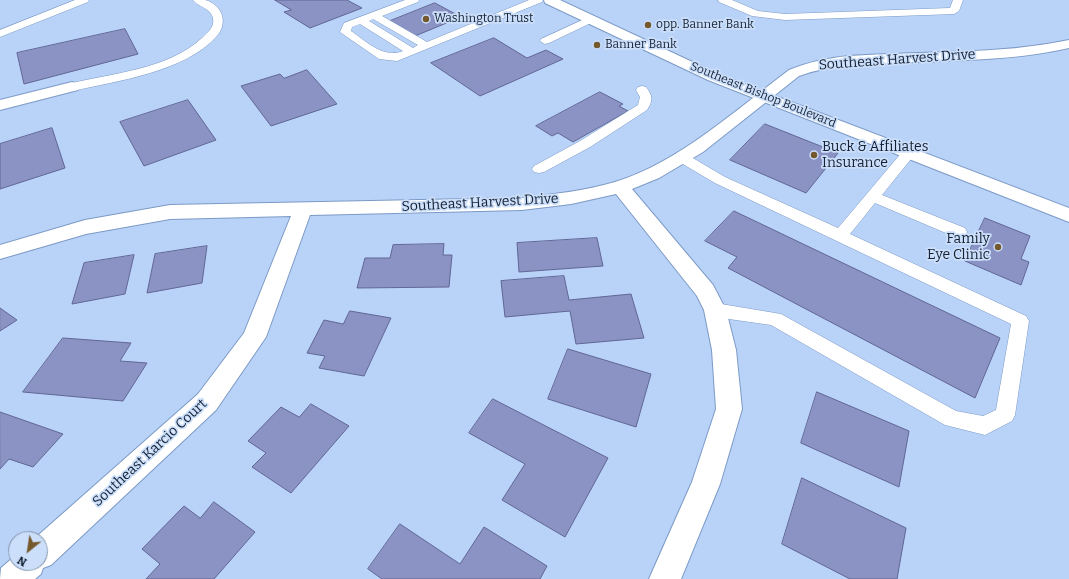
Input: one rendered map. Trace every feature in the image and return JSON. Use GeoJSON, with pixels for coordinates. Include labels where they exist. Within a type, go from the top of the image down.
{"type":"FeatureCollection","features":[{"type":"Feature","properties":{"kind":"street","name":"Southeast Bishop Boulevard"},"geometry":{"type":"LineString","coordinates":[[550,0],[713,77],[908,154],[1069,215]]}},
{"type":"Feature","properties":{"kind":"street","name":"Southeast Harvest Drive"},"geometry":{"type":"LineString","coordinates":[[0,252],[85,227],[170,212],[522,204],[571,198],[620,187],[653,174],[697,148],[794,73],[808,67],[822,64],[863,60],[1031,52],[1069,44]]}},
{"type":"Feature","properties":{"kind":"street"},"geometry":{"type":"LineString","coordinates":[[1050,49],[1067,59]]}},
{"type":"Feature","properties":{"kind":"street"},"geometry":{"type":"LineString","coordinates":[[0,105],[72,87]]}},
{"type":"Feature","properties":{"kind":"street"},"geometry":{"type":"LineString","coordinates":[[620,187],[705,291],[716,310],[724,350],[729,409],[706,484],[665,579]]}},
{"type":"Feature","properties":{"kind":"street","name":"Southeast Karcio Court"},"geometry":{"type":"LineString","coordinates":[[48,547],[207,402],[254,337],[303,209]]}},
{"type":"Feature","properties":{"kind":"street"},"geometry":{"type":"LineString","coordinates":[[12,579],[21,571]]}},
{"type":"Feature","properties":{"kind":"lane"},"geometry":{"type":"LineString","coordinates":[[0,34],[84,0]]}},
{"type":"Feature","properties":{"kind":"lane"},"geometry":{"type":"LineString","coordinates":[[72,87],[146,70],[177,59],[202,45],[217,29],[219,20],[216,12],[198,0]]}},
{"type":"Feature","properties":{"kind":"lane"},"geometry":{"type":"LineString","coordinates":[[414,0],[348,25],[345,32],[383,57],[397,58],[538,0]]}},
{"type":"Feature","properties":{"kind":"lane"},"geometry":{"type":"LineString","coordinates":[[723,0],[756,14],[785,17],[954,11],[958,0]]}},
{"type":"Feature","properties":{"kind":"lane"},"geometry":{"type":"LineString","coordinates":[[368,17],[420,49]]}},
{"type":"Feature","properties":{"kind":"lane"},"geometry":{"type":"LineString","coordinates":[[368,17],[420,49]]}},
{"type":"Feature","properties":{"kind":"lane"},"geometry":{"type":"LineString","coordinates":[[545,41],[591,19]]}},
{"type":"Feature","properties":{"kind":"lane"},"geometry":{"type":"LineString","coordinates":[[538,169],[562,157],[643,108],[647,101],[646,95],[642,90]]}},
{"type":"Feature","properties":{"kind":"lane"},"geometry":{"type":"LineString","coordinates":[[840,236],[908,154]]}},
{"type":"Feature","properties":{"kind":"lane"},"geometry":{"type":"LineString","coordinates":[[681,157],[720,180],[1020,321],[1005,414],[985,426],[952,419],[775,319],[716,310]]}},
{"type":"Feature","properties":{"kind":"lane"},"geometry":{"type":"LineString","coordinates":[[873,197],[959,232]]}},
{"type":"Feature","properties":{"kind":"building"},"geometry":{"type":"Polygon","coordinates":[[[275,0],[347,0],[362,8],[310,28],[284,12],[291,10],[275,0]]]}},
{"type":"Feature","properties":{"kind":"building","name":"Washington Trust"},"geometry":{"type":"Polygon","coordinates":[[[435,3],[461,17],[415,36],[390,21],[435,3]]]}},
{"type":"Feature","properties":{"kind":"building"},"geometry":{"type":"Polygon","coordinates":[[[125,29],[138,54],[24,84],[17,53],[125,29]]]}},
{"type":"Feature","properties":{"kind":"building"},"geometry":{"type":"Polygon","coordinates":[[[494,38],[527,58],[546,50],[563,59],[480,96],[431,63],[494,38]]]}},
{"type":"Feature","properties":{"kind":"building"},"geometry":{"type":"Polygon","coordinates":[[[307,70],[337,104],[271,126],[241,86],[280,74],[284,78],[307,70]]]}},
{"type":"Feature","properties":{"kind":"building"},"geometry":{"type":"Polygon","coordinates":[[[600,92],[623,104],[619,106],[628,111],[573,142],[558,133],[552,136],[536,126],[600,92]]]}},
{"type":"Feature","properties":{"kind":"building"},"geometry":{"type":"Polygon","coordinates":[[[188,100],[216,140],[144,166],[120,122],[188,100]]]}},
{"type":"Feature","properties":{"kind":"building"},"geometry":{"type":"Polygon","coordinates":[[[765,124],[838,153],[806,193],[730,160],[765,124]]]}},
{"type":"Feature","properties":{"kind":"building"},"geometry":{"type":"Polygon","coordinates":[[[52,128],[65,168],[0,189],[0,144],[52,128]]]}},
{"type":"Feature","properties":{"kind":"building"},"geometry":{"type":"Polygon","coordinates":[[[734,211],[1000,338],[975,398],[728,268],[737,257],[705,241],[734,211]]]}},
{"type":"Feature","properties":{"kind":"building","name":"Family Eye Clinic"},"geometry":{"type":"Polygon","coordinates":[[[985,218],[1030,236],[1021,259],[1029,262],[1021,285],[965,261],[985,218]]]}},
{"type":"Feature","properties":{"kind":"building"},"geometry":{"type":"Polygon","coordinates":[[[597,238],[603,266],[519,272],[517,243],[597,238]]]}},
{"type":"Feature","properties":{"kind":"building"},"geometry":{"type":"Polygon","coordinates":[[[444,244],[443,255],[452,255],[449,287],[357,288],[365,258],[390,258],[393,245],[444,244]]]}},
{"type":"Feature","properties":{"kind":"building"},"geometry":{"type":"Polygon","coordinates":[[[207,246],[202,283],[147,293],[155,254],[207,246]]]}},
{"type":"Feature","properties":{"kind":"building"},"geometry":{"type":"Polygon","coordinates":[[[134,255],[125,294],[72,304],[84,263],[134,255]]]}},
{"type":"Feature","properties":{"kind":"building"},"geometry":{"type":"Polygon","coordinates":[[[564,276],[569,300],[631,294],[644,338],[576,344],[570,311],[505,317],[501,281],[564,276]]]}},
{"type":"Feature","properties":{"kind":"building"},"geometry":{"type":"Polygon","coordinates":[[[0,308],[17,320],[0,331],[0,308]]]}},
{"type":"Feature","properties":{"kind":"building"},"geometry":{"type":"Polygon","coordinates":[[[350,311],[391,318],[364,376],[319,368],[325,356],[307,353],[324,320],[343,324],[350,311]]]}},
{"type":"Feature","properties":{"kind":"building"},"geometry":{"type":"Polygon","coordinates":[[[63,338],[131,343],[120,361],[147,363],[123,401],[23,392],[63,338]]]}},
{"type":"Feature","properties":{"kind":"building"},"geometry":{"type":"Polygon","coordinates":[[[568,349],[651,374],[636,427],[548,399],[568,349]]]}},
{"type":"Feature","properties":{"kind":"building"},"geometry":{"type":"Polygon","coordinates":[[[817,392],[909,431],[899,487],[801,443],[817,392]]]}},
{"type":"Feature","properties":{"kind":"building"},"geometry":{"type":"Polygon","coordinates":[[[493,399],[608,458],[565,537],[502,500],[525,464],[469,433],[493,399]]]}},
{"type":"Feature","properties":{"kind":"building"},"geometry":{"type":"Polygon","coordinates":[[[311,404],[349,426],[291,493],[252,467],[266,453],[248,441],[281,407],[299,417],[311,404]]]}},
{"type":"Feature","properties":{"kind":"building"},"geometry":{"type":"Polygon","coordinates":[[[0,412],[63,434],[33,467],[9,459],[0,469],[0,412]]]}},
{"type":"Feature","properties":{"kind":"building"},"geometry":{"type":"Polygon","coordinates":[[[802,478],[906,528],[897,579],[850,579],[782,544],[802,478]]]}},
{"type":"Feature","properties":{"kind":"building"},"geometry":{"type":"Polygon","coordinates":[[[214,502],[255,532],[214,579],[146,579],[160,564],[142,549],[184,506],[200,518],[214,502]]]}},
{"type":"Feature","properties":{"kind":"building"},"geometry":{"type":"Polygon","coordinates":[[[400,524],[460,564],[484,527],[547,566],[540,579],[382,579],[368,569],[400,524]]]}},
{"type":"Feature","properties":{"kind":"place","name":"Washington Trust"},"geometry":{"type":"Point","coordinates":[426,19]}},
{"type":"Feature","properties":{"kind":"place","name":"opp. Banner Bank"},"geometry":{"type":"Point","coordinates":[648,25]}},
{"type":"Feature","properties":{"kind":"place","name":"Banner Bank"},"geometry":{"type":"Point","coordinates":[597,45]}},
{"type":"Feature","properties":{"kind":"place","name":"Buck & Affiliates Insurance"},"geometry":{"type":"Point","coordinates":[814,155]}},
{"type":"Feature","properties":{"kind":"place","name":"Family Eye Clinic"},"geometry":{"type":"Point","coordinates":[998,247]}}]}
